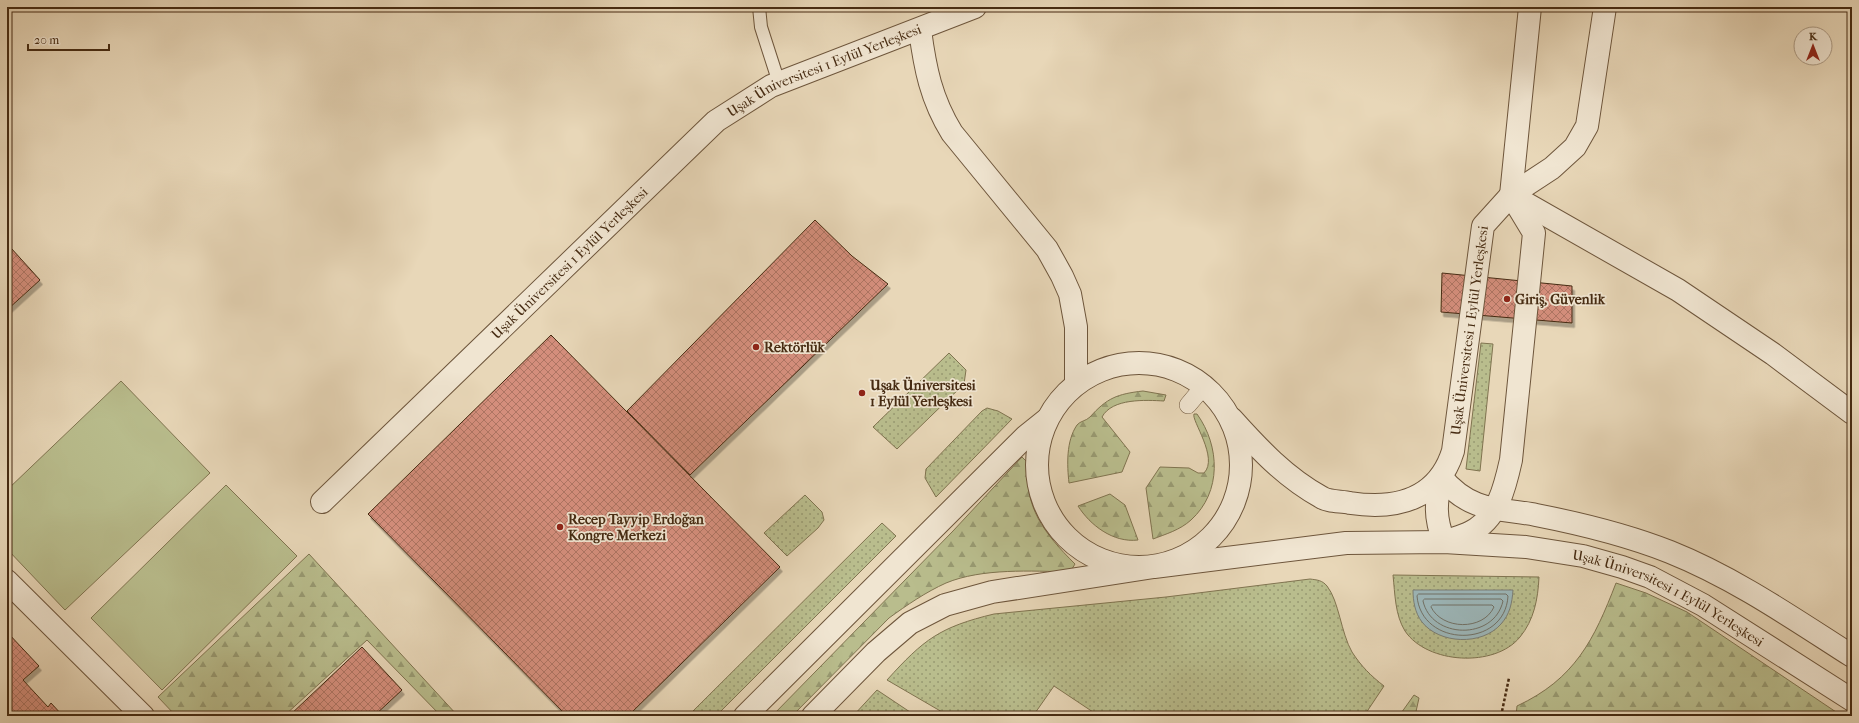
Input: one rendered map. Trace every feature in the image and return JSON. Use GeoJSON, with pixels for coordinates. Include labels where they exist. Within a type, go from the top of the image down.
{"type":"FeatureCollection","features":[{"type":"Feature","properties":{"kind":"street","name":"Uşak Üniversitesi 1 Eylül Yerleşkesi"},"geometry":{"type":"LineString","coordinates":[[322,502],[716,121],[739,105],[778,83],[920,30],[975,7]]}},
{"type":"Feature","properties":{"kind":"street"},"geometry":{"type":"LineString","coordinates":[[1511,195],[1530,7]]}},
{"type":"Feature","properties":{"kind":"street"},"geometry":{"type":"LineString","coordinates":[[1511,195],[1540,177],[1575,147],[1587,126],[1605,7]]}},
{"type":"Feature","properties":{"kind":"street"},"geometry":{"type":"LineString","coordinates":[[920,30],[926,69],[940,113],[952,133],[1047,249],[1070,294],[1076,327],[1076,383]]}},
{"type":"Feature","properties":{"kind":"street","name":"Uşak Üniversitesi 1 Eylül Yerleşkesi"},"geometry":{"type":"LineString","coordinates":[[1232,419],[1241,448],[1241,478],[1232,510],[1212,537],[1186,557],[1154,567],[1122,567],[1092,557],[1066,538],[1047,512],[1037,482],[1037,450],[1046,420],[1054,406],[1076,383],[1104,368],[1134,362],[1164,365],[1191,376],[1215,395],[1232,419],[1271,461],[1291,478],[1323,498],[1365,505],[1400,504],[1424,494],[1441,477],[1453,451],[1483,226],[1511,195],[1534,233],[1511,460],[1505,487],[1496,508],[1484,522],[1471,532],[1444,542]]}},
{"type":"Feature","properties":{"kind":"street"},"geometry":{"type":"LineString","coordinates":[[1511,195],[1678,290],[1772,354],[1852,413]]}},
{"type":"Feature","properties":{"kind":"street"},"geometry":{"type":"LineString","coordinates":[[1188,405],[1204,386]]}},
{"type":"Feature","properties":{"kind":"street","name":"Uşak Üniversitesi 1 Eylül Yerleşkesi"},"geometry":{"type":"LineString","coordinates":[[746,716],[1026,436],[1046,420]]}},
{"type":"Feature","properties":{"kind":"street"},"geometry":{"type":"LineString","coordinates":[[1441,477],[1456,493],[1476,504],[1527,513],[1613,533],[1671,553],[1706,568],[1852,656]]}},
{"type":"Feature","properties":{"kind":"street"},"geometry":{"type":"LineString","coordinates":[[1441,477],[1436,502],[1437,525],[1444,542]]}},
{"type":"Feature","properties":{"kind":"street","name":"Uşak Üniversitesi 1 Eylül Yerleşkesi"},"geometry":{"type":"LineString","coordinates":[[813,716],[876,652],[904,628],[945,605],[992,592],[1154,567],[1346,543],[1444,542],[1526,547],[1583,556],[1650,577],[1703,605],[1852,700]]}},
{"type":"Feature","properties":{"kind":"street"},"geometry":{"type":"LineString","coordinates":[[7,581],[143,716]]}},
{"type":"Feature","properties":{"kind":"lane"},"geometry":{"type":"LineString","coordinates":[[759,7],[761,27],[778,83]]}},
{"type":"Feature","properties":{"kind":"path"},"geometry":{"type":"LineString","coordinates":[[1501,716],[1509,678]]}},
{"type":"Feature","properties":{"kind":"green space"},"geometry":{"type":"Polygon","coordinates":[[[1481,343],[1493,344],[1480,471],[1466,469],[1481,343]]]}},
{"type":"Feature","properties":{"kind":"green space"},"geometry":{"type":"Polygon","coordinates":[[[949,353],[966,370],[964,384],[897,449],[873,427],[949,353]]]}},
{"type":"Feature","properties":{"kind":"green space"},"geometry":{"type":"Polygon","coordinates":[[[121,381],[210,473],[65,610],[7,549],[7,490],[121,381]]]}},
{"type":"Feature","properties":{"kind":"green space"},"geometry":{"type":"Polygon","coordinates":[[[1143,391],[1166,395],[1164,401],[1148,400],[1121,403],[1113,406],[1102,417],[1130,452],[1122,472],[1069,483],[1068,453],[1073,431],[1077,425],[1088,418],[1107,401],[1126,394],[1143,391]]]}},
{"type":"Feature","properties":{"kind":"green space"},"geometry":{"type":"Polygon","coordinates":[[[987,408],[998,411],[1012,419],[936,497],[925,478],[926,469],[982,411],[987,408]]]}},
{"type":"Feature","properties":{"kind":"green space"},"geometry":{"type":"Polygon","coordinates":[[[1194,414],[1197,414],[1205,427],[1210,440],[1214,468],[1213,483],[1201,509],[1191,520],[1173,531],[1153,539],[1146,488],[1160,467],[1189,468],[1198,473],[1204,473],[1208,466],[1207,449],[1194,418],[1194,414]]]}},
{"type":"Feature","properties":{"kind":"green space"},"geometry":{"type":"Polygon","coordinates":[[[1022,457],[1028,463],[1029,493],[1038,519],[1054,541],[1075,564],[1070,572],[1024,571],[991,573],[960,578],[946,583],[917,599],[889,618],[792,716],[772,716],[953,531],[1022,457]]]}},
{"type":"Feature","properties":{"kind":"green space"},"geometry":{"type":"Polygon","coordinates":[[[226,485],[297,556],[162,690],[91,618],[226,485]]]}},
{"type":"Feature","properties":{"kind":"green space"},"geometry":{"type":"Polygon","coordinates":[[[1110,494],[1125,505],[1138,540],[1120,539],[1111,536],[1089,520],[1078,506],[1110,494]]]}},
{"type":"Feature","properties":{"kind":"green space"},"geometry":{"type":"Polygon","coordinates":[[[805,495],[822,512],[824,520],[818,528],[787,556],[764,533],[805,495]]]}},
{"type":"Feature","properties":{"kind":"green space"},"geometry":{"type":"Polygon","coordinates":[[[882,523],[896,536],[716,716],[688,716],[882,523]]]}},
{"type":"Feature","properties":{"kind":"green space"},"geometry":{"type":"Polygon","coordinates":[[[309,554],[457,716],[441,716],[367,640],[284,716],[176,716],[158,697],[309,554]]]}},
{"type":"Feature","properties":{"kind":"green space"},"geometry":{"type":"Polygon","coordinates":[[[1393,575],[1539,577],[1538,593],[1529,624],[1520,637],[1509,647],[1495,654],[1478,657],[1461,658],[1444,656],[1415,642],[1405,631],[1397,611],[1393,575]]]}},
{"type":"Feature","properties":{"kind":"green space"},"geometry":{"type":"Polygon","coordinates":[[[1310,579],[1321,581],[1327,586],[1331,592],[1345,636],[1352,652],[1366,670],[1384,686],[1364,716],[1099,716],[1054,686],[1033,716],[949,716],[887,680],[912,654],[934,636],[960,624],[994,614],[1166,597],[1310,579]]]}},
{"type":"Feature","properties":{"kind":"green space"},"geometry":{"type":"Polygon","coordinates":[[[1616,583],[1646,593],[1687,612],[1842,716],[1516,716],[1517,706],[1537,695],[1554,683],[1580,656],[1590,640],[1608,604],[1616,583]]]}},
{"type":"Feature","properties":{"kind":"green space"},"geometry":{"type":"Polygon","coordinates":[[[877,690],[916,716],[904,716],[899,712],[895,716],[853,716],[877,690]]]}},
{"type":"Feature","properties":{"kind":"green space"},"geometry":{"type":"Polygon","coordinates":[[[1414,695],[1419,698],[1415,716],[1399,716],[1414,695]]]}},
{"type":"Feature","properties":{"kind":"water"},"geometry":{"type":"Polygon","coordinates":[[[1413,590],[1513,590],[1510,608],[1507,616],[1501,624],[1493,631],[1483,636],[1461,640],[1439,635],[1429,629],[1422,622],[1415,607],[1413,590]]]}},
{"type":"Feature","properties":{"kind":"building","name":"Rektörlük"},"geometry":{"type":"Polygon","coordinates":[[[815,220],[852,256],[888,284],[690,475],[627,411],[815,220]]]}},
{"type":"Feature","properties":{"kind":"building"},"geometry":{"type":"Polygon","coordinates":[[[11,248],[40,280],[7,310],[7,251],[11,248]]]}},
{"type":"Feature","properties":{"kind":"building","name":"Giriş, Güvenlik"},"geometry":{"type":"Polygon","coordinates":[[[1442,273],[1572,286],[1572,323],[1441,312],[1442,273]]]}},
{"type":"Feature","properties":{"kind":"building","name":"Recep Tayyip Erdoğan Kongre Merkezi"},"geometry":{"type":"Polygon","coordinates":[[[551,335],[780,567],[628,716],[567,716],[368,514],[551,335]]]}},
{"type":"Feature","properties":{"kind":"building"},"geometry":{"type":"Polygon","coordinates":[[[7,632],[39,666],[23,680],[48,707],[51,703],[63,716],[7,716],[7,632]]]}},
{"type":"Feature","properties":{"kind":"building"},"geometry":{"type":"Polygon","coordinates":[[[362,647],[402,690],[374,716],[289,716],[362,647]]]}},
{"type":"Feature","properties":{"kind":"place","name":"Giriş, Güvenlik"},"geometry":{"type":"Point","coordinates":[1507,299]}},
{"type":"Feature","properties":{"kind":"place","name":"Rektörlük"},"geometry":{"type":"Point","coordinates":[756,347]}},
{"type":"Feature","properties":{"kind":"place","name":"Uşak Üniversitesi 1 Eylül Yerleşkesi"},"geometry":{"type":"Point","coordinates":[862,393]}},
{"type":"Feature","properties":{"kind":"place","name":"Recep Tayyip Erdoğan Kongre Merkezi"},"geometry":{"type":"Point","coordinates":[560,527]}}]}
